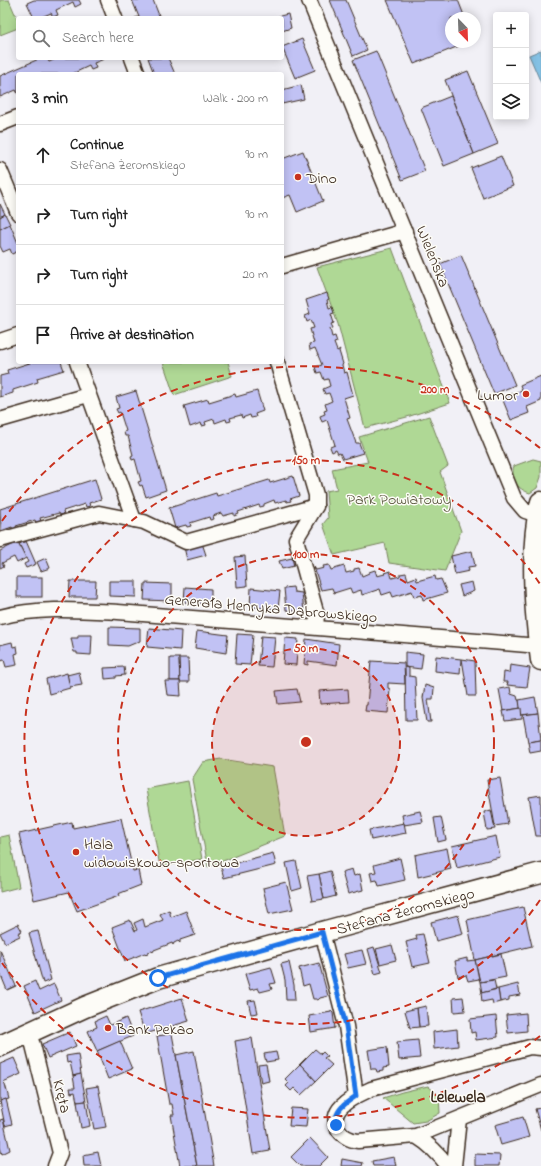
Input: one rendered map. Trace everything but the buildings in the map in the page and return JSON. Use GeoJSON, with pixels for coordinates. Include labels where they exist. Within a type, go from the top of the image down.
{"type":"FeatureCollection","features":[{"type":"Feature","properties":{"kind":"main road"},"geometry":{"type":"LineString","coordinates":[[539,509],[535,571],[540,653]]}},
{"type":"Feature","properties":{"kind":"main road","name":"Stefana Żeromskiego"},"geometry":{"type":"LineString","coordinates":[[0,1046],[90,1005],[158,978],[322,932],[541,874]]}},
{"type":"Feature","properties":{"kind":"street"},"geometry":{"type":"LineString","coordinates":[[108,0],[114,16]]}},
{"type":"Feature","properties":{"kind":"street","name":"Wieleńska"},"geometry":{"type":"LineString","coordinates":[[309,0],[514,498],[525,511],[539,509]]}},
{"type":"Feature","properties":{"kind":"street"},"geometry":{"type":"LineString","coordinates":[[0,124],[16,118]]}},
{"type":"Feature","properties":{"kind":"street"},"geometry":{"type":"LineString","coordinates":[[0,170],[16,208]]}},
{"type":"Feature","properties":{"kind":"street"},"geometry":{"type":"LineString","coordinates":[[284,265],[405,232]]}},
{"type":"Feature","properties":{"kind":"street"},"geometry":{"type":"LineString","coordinates":[[0,341],[16,336]]}},
{"type":"Feature","properties":{"kind":"street"},"geometry":{"type":"LineString","coordinates":[[78,364],[134,520]]}},
{"type":"Feature","properties":{"kind":"street"},"geometry":{"type":"LineString","coordinates":[[278,364],[316,495],[316,506],[296,539],[317,615],[316,627]]}},
{"type":"Feature","properties":{"kind":"street"},"geometry":{"type":"LineString","coordinates":[[0,420],[88,395]]}},
{"type":"Feature","properties":{"kind":"street"},"geometry":{"type":"LineString","coordinates":[[0,540],[99,513],[144,522],[186,542],[316,506]]}},
{"type":"Feature","properties":{"kind":"street","name":"Generała Henryka Dąbrowskiego"},"geometry":{"type":"LineString","coordinates":[[0,617],[10,614],[58,610],[118,612],[316,627],[540,653]]}},
{"type":"Feature","properties":{"kind":"street"},"geometry":{"type":"LineString","coordinates":[[322,932],[346,1026],[356,1096]]}},
{"type":"Feature","properties":{"kind":"street","name":"Kręta"},"geometry":{"type":"LineString","coordinates":[[28,1033],[33,1045],[60,1153],[55,1166]]}},
{"type":"Feature","properties":{"kind":"street"},"geometry":{"type":"LineString","coordinates":[[541,1048],[530,1047],[371,1090],[356,1096],[341,1107],[336,1118],[338,1129],[345,1138],[358,1141],[416,1136],[541,1085]]}},
{"type":"Feature","properties":{"kind":"street"},"geometry":{"type":"LineString","coordinates":[[454,1166],[459,1119]]}},
{"type":"Feature","properties":{"kind":"street"},"geometry":{"type":"LineString","coordinates":[[416,1136],[425,1141],[440,1155],[448,1166]]}},
{"type":"Feature","properties":{"kind":"green space"},"geometry":{"type":"Polygon","coordinates":[[[0,0],[9,0],[16,16],[16,29],[0,35],[0,0]]]}},
{"type":"Feature","properties":{"kind":"green space"},"geometry":{"type":"Polygon","coordinates":[[[392,248],[450,403],[407,417],[365,428],[338,324],[317,267],[392,248]]]}},
{"type":"Feature","properties":{"kind":"green space"},"geometry":{"type":"Polygon","coordinates":[[[164,364],[229,364],[232,376],[174,395],[164,364]]]}},
{"type":"Feature","properties":{"kind":"green space","name":"Park Powiatowy"},"geometry":{"type":"Polygon","coordinates":[[[429,416],[448,466],[440,472],[461,531],[445,571],[389,563],[385,543],[334,555],[323,524],[328,518],[326,491],[337,489],[332,469],[368,462],[359,437],[429,416]]]}},
{"type":"Feature","properties":{"kind":"green space"},"geometry":{"type":"Polygon","coordinates":[[[533,459],[541,461],[541,477],[537,488],[530,493],[518,486],[514,479],[513,471],[514,466],[533,459]]]}},
{"type":"Feature","properties":{"kind":"green space"},"geometry":{"type":"Polygon","coordinates":[[[221,759],[273,767],[285,836],[208,867],[192,779],[203,762],[221,759]]]}},
{"type":"Feature","properties":{"kind":"green space"},"geometry":{"type":"Polygon","coordinates":[[[188,781],[202,859],[160,867],[146,789],[188,781]]]}},
{"type":"Feature","properties":{"kind":"green space"},"geometry":{"type":"Polygon","coordinates":[[[9,835],[19,887],[0,892],[0,837],[9,835]]]}},
{"type":"Feature","properties":{"kind":"green space"},"geometry":{"type":"Polygon","coordinates":[[[428,1086],[439,1096],[440,1113],[426,1121],[413,1123],[383,1098],[402,1092],[428,1086]]]}},
{"type":"Feature","properties":{"kind":"water"},"geometry":{"type":"Polygon","coordinates":[[[541,50],[541,83],[529,55],[541,50]]]}},
{"type":"Feature","properties":{"kind":"place","name":"Dino"},"geometry":{"type":"Point","coordinates":[298,177]}},
{"type":"Feature","properties":{"kind":"place","name":"Lumor"},"geometry":{"type":"Point","coordinates":[526,394]}},
{"type":"Feature","properties":{"kind":"place","name":"Hala widowiskowo-sportowa"},"geometry":{"type":"Point","coordinates":[76,852]}},
{"type":"Feature","properties":{"kind":"place","name":"Bank Pekao"},"geometry":{"type":"Point","coordinates":[108,1028]}},
{"type":"Feature","properties":{"kind":"district","name":"Lelewela"},"geometry":{"type":"Point","coordinates":[458,1096]}},
{"type":"Feature","properties":{"kind":"route"},"geometry":{"type":"LineString","coordinates":[[158,978],[322,932],[346,1026],[356,1096],[341,1107],[337,1112],[336,1125]]}}]}
